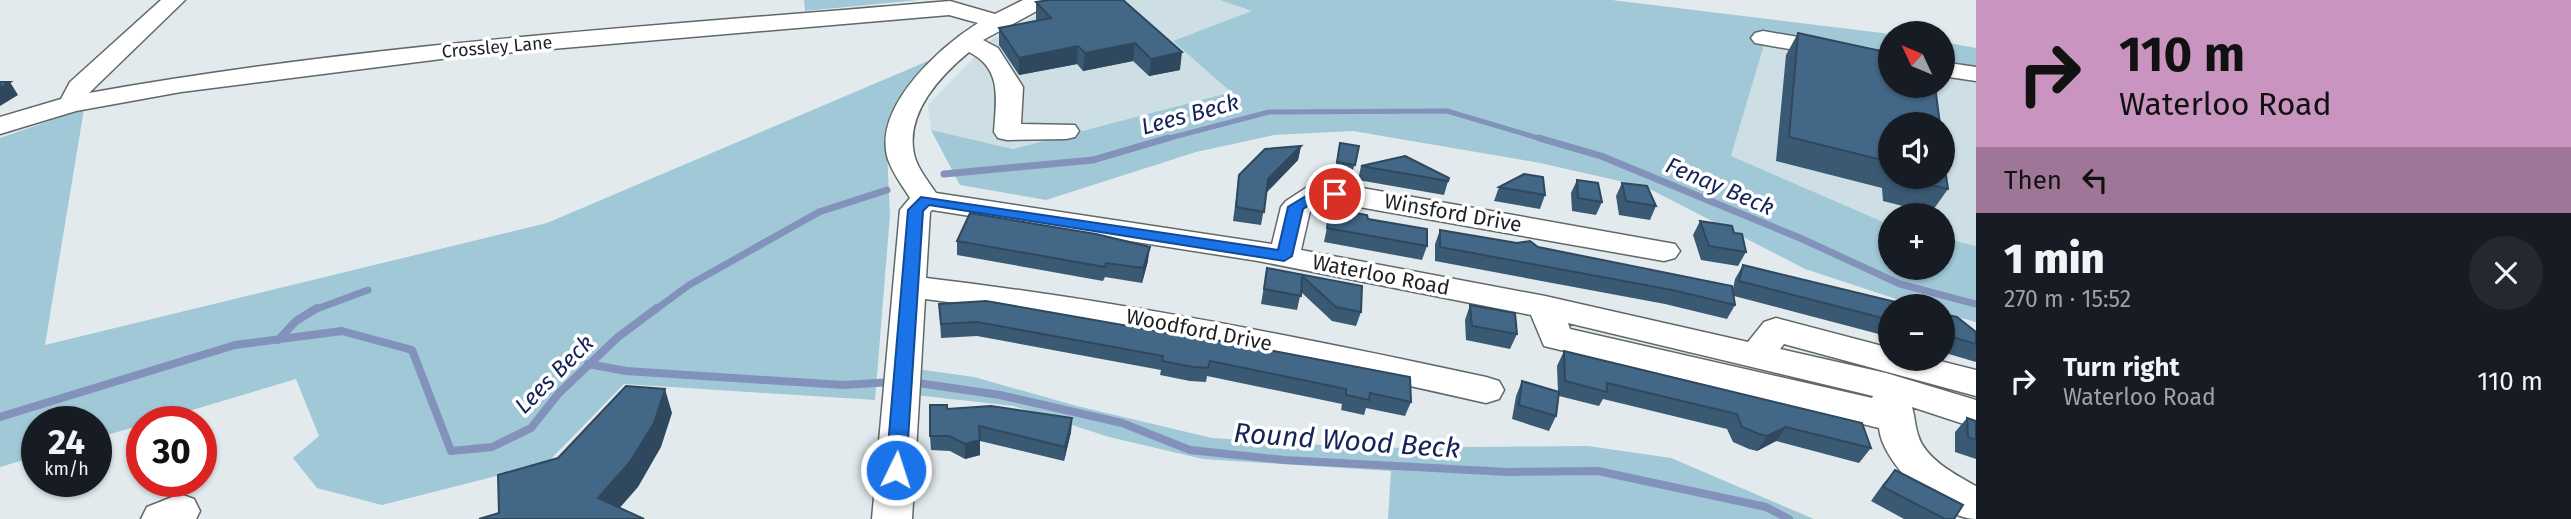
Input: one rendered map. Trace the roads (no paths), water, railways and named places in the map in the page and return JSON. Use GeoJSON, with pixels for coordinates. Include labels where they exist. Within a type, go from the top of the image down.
{"type":"FeatureCollection","features":[{"type":"Feature","properties":{"kind":"street"},"geometry":{"type":"LineString","coordinates":[[71,104],[79,87],[174,0]]}},
{"type":"Feature","properties":{"kind":"street"},"geometry":{"type":"LineString","coordinates":[[892,519],[915,210],[926,200],[900,154],[903,119],[919,92],[945,60],[967,41],[1040,0]]}},
{"type":"Feature","properties":{"kind":"street","name":"Crossley Lane"},"geometry":{"type":"LineString","coordinates":[[0,126],[71,104],[181,84],[457,50],[950,8],[998,22]]}},
{"type":"Feature","properties":{"kind":"street"},"geometry":{"type":"LineString","coordinates":[[1763,38],[1878,58]]}},
{"type":"Feature","properties":{"kind":"street"},"geometry":{"type":"LineString","coordinates":[[967,41],[990,53],[1010,88],[1007,132],[1066,131]]}},
{"type":"Feature","properties":{"kind":"street"},"geometry":{"type":"LineString","coordinates":[[1955,78],[1976,74]]}},
{"type":"Feature","properties":{"kind":"street","name":"Winsford Drive"},"geometry":{"type":"LineString","coordinates":[[1284,256],[1296,207],[1319,192],[1351,195],[1664,251]]}},
{"type":"Feature","properties":{"kind":"street","name":"Waterloo Road"},"geometry":{"type":"LineString","coordinates":[[926,200],[1284,256],[1545,307],[1758,355],[1892,402]]}},
{"type":"Feature","properties":{"kind":"street","name":"Woodford Drive"},"geometry":{"type":"LineString","coordinates":[[910,287],[1024,299],[1142,319],[1322,354],[1486,390]]}},
{"type":"Feature","properties":{"kind":"street","name":"Waterloo Road"},"geometry":{"type":"LineString","coordinates":[[1545,307],[1556,338],[1892,402],[1976,414]]}},
{"type":"Feature","properties":{"kind":"street"},"geometry":{"type":"LineString","coordinates":[[1758,355],[1776,330],[1976,383]]}},
{"type":"Feature","properties":{"kind":"street"},"geometry":{"type":"LineString","coordinates":[[1892,402],[1899,439],[1915,463],[1937,483],[1976,505]]}},
{"type":"Feature","properties":{"kind":"waterway","name":"Lees Beck"},"geometry":{"type":"LineString","coordinates":[[1162,140],[1269,112],[1447,111],[1545,140]]}},
{"type":"Feature","properties":{"kind":"waterway","name":"Lees Beck"},"geometry":{"type":"LineString","coordinates":[[944,174],[1093,160],[1168,138]]}},
{"type":"Feature","properties":{"kind":"waterway","name":"Fenay Beck"},"geometry":{"type":"LineString","coordinates":[[1539,138],[1601,156],[1800,238],[1900,284],[1976,304]]}},
{"type":"Feature","properties":{"kind":"waterway","name":"Lees Beck"},"geometry":{"type":"LineString","coordinates":[[655,310],[689,285],[819,212],[887,190]]}},
{"type":"Feature","properties":{"kind":"waterway"},"geometry":{"type":"LineString","coordinates":[[314,310],[368,290]]}},
{"type":"Feature","properties":{"kind":"waterway"},"geometry":{"type":"LineString","coordinates":[[279,339],[296,321],[317,308]]}},
{"type":"Feature","properties":{"kind":"waterway","name":"Lees Beck"},"geometry":{"type":"LineString","coordinates":[[589,364],[618,337],[657,308]]}},
{"type":"Feature","properties":{"kind":"waterway","name":"Lees Beck"},"geometry":{"type":"LineString","coordinates":[[279,339],[342,331],[412,350],[451,451],[492,447],[531,428],[559,393],[589,364]]}},
{"type":"Feature","properties":{"kind":"waterway","name":"Lees Beck"},"geometry":{"type":"LineString","coordinates":[[0,417],[235,345],[279,339]]}},
{"type":"Feature","properties":{"kind":"waterway"},"geometry":{"type":"LineString","coordinates":[[589,364],[626,371],[843,385],[892,382]]}},
{"type":"Feature","properties":{"kind":"waterway","name":"Round Wood Beck"},"geometry":{"type":"LineString","coordinates":[[911,382],[1000,395],[1122,423],[1190,450],[1284,460],[1508,472],[1598,471],[1766,507],[1789,519]]}}]}
